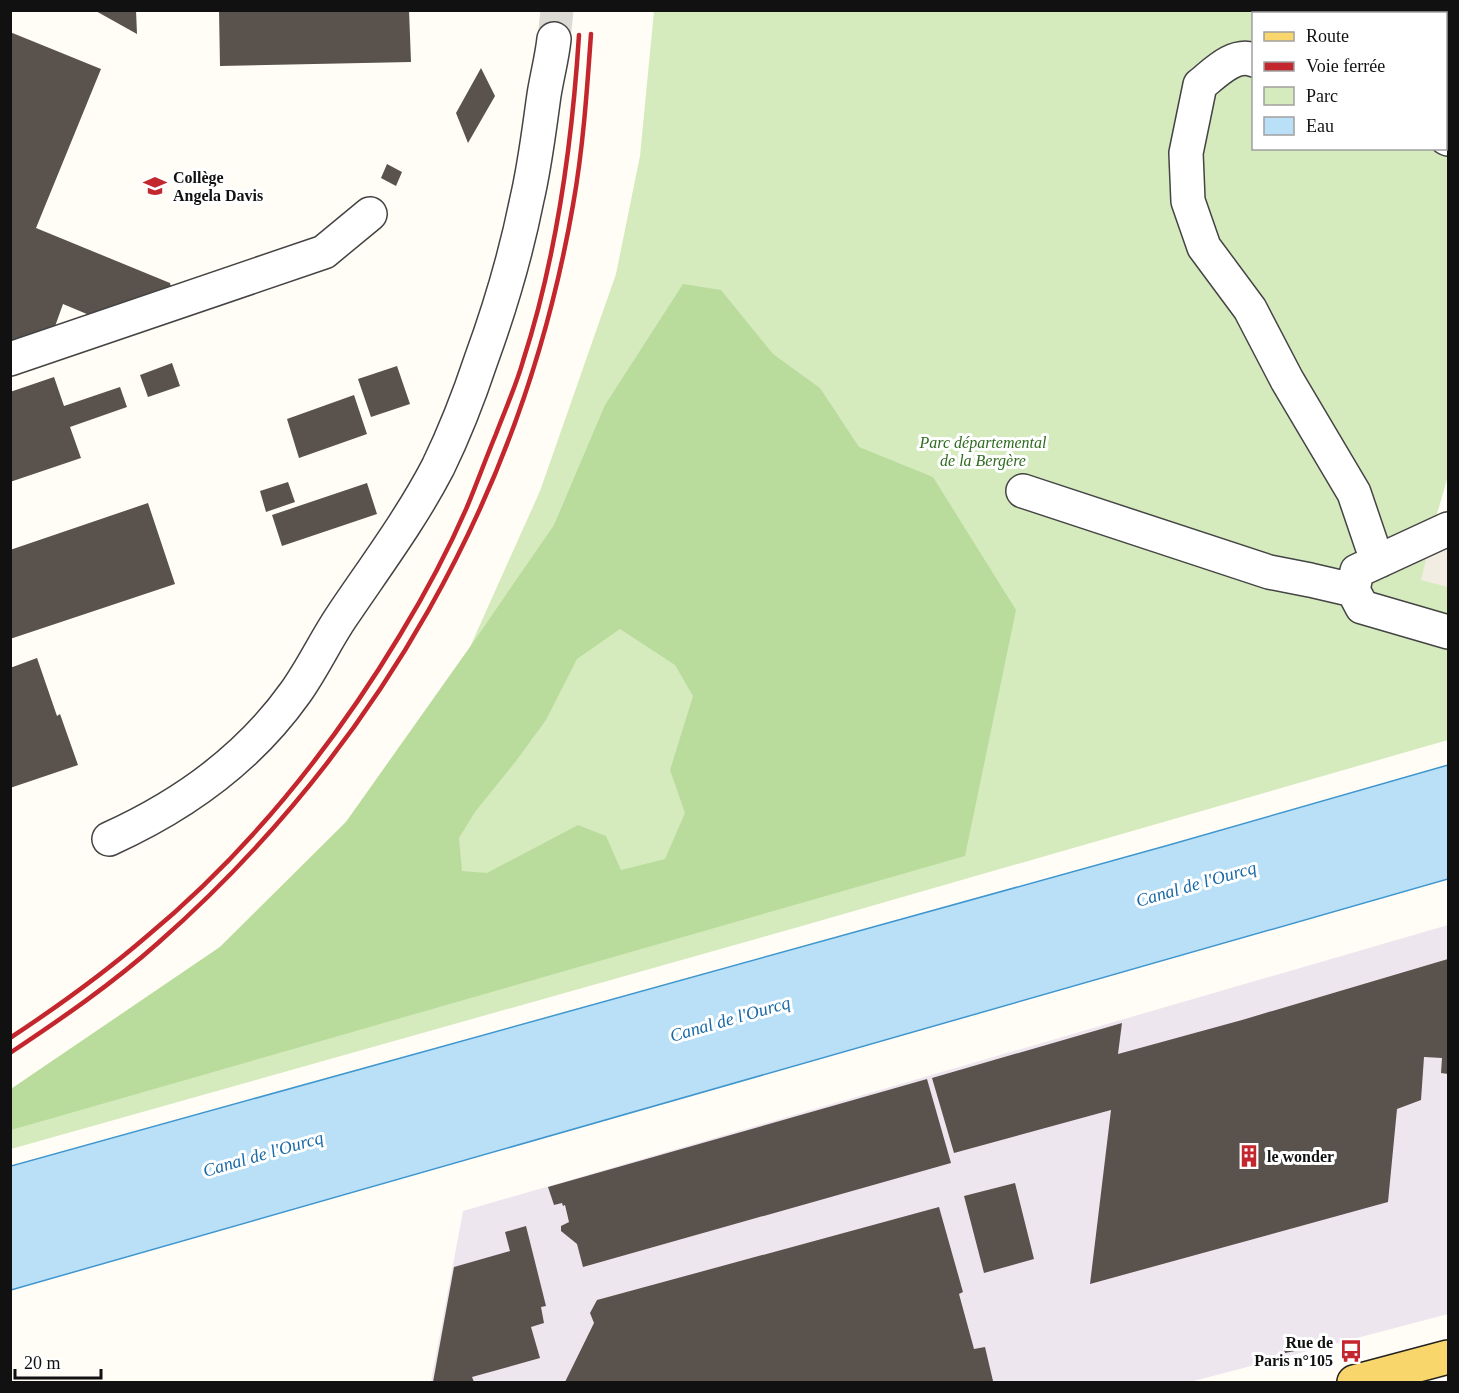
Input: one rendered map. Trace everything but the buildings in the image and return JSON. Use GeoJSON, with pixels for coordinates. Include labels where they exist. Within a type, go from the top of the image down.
{"type":"FeatureCollection","features":[{"type":"Feature","properties":{"kind":"main road"},"geometry":{"type":"LineString","coordinates":[[1354,1383],[1449,1357]]}},
{"type":"Feature","properties":{"kind":"street"},"geometry":{"type":"LineString","coordinates":[[109,839],[140,825],[190,795],[236,758],[273,721],[318,659],[329,636],[401,529],[437,468],[457,428],[494,324],[513,258],[527,200],[554,39]]}},
{"type":"Feature","properties":{"kind":"street"},"geometry":{"type":"LineString","coordinates":[[1252,59],[1244,57],[1227,63],[1200,85],[1186,153],[1188,201],[1204,247],[1250,309],[1287,380],[1354,493],[1379,561]]}},
{"type":"Feature","properties":{"kind":"street"},"geometry":{"type":"LineString","coordinates":[[10,359],[324,252],[370,214]]}},
{"type":"Feature","properties":{"kind":"street"},"geometry":{"type":"LineString","coordinates":[[1023,491],[1269,572],[1353,590]]}},
{"type":"Feature","properties":{"kind":"street"},"geometry":{"type":"LineString","coordinates":[[1444,535],[1357,571],[1353,590],[1362,607],[1449,632]]}},
{"type":"Feature","properties":{"kind":"shaded area"},"geometry":{"type":"Polygon","coordinates":[[[1448,541],[1448,587],[1421,580],[1428,551],[1448,541]]]}},
{"type":"Feature","properties":{"kind":"shaded area"},"geometry":{"type":"Polygon","coordinates":[[[1448,925],[1448,1314],[1190,1382],[431,1382],[463,1211],[1448,925]]]}},
{"type":"Feature","properties":{"kind":"green space","name":"Parc départemental de la Bergère"},"geometry":{"type":"Polygon","coordinates":[[[654,11],[1448,11],[1448,476],[1435,521],[1448,526],[1448,740],[802,926],[11,1149],[11,1089],[220,947],[346,822],[470,647],[540,491],[616,274],[640,156],[654,11]]]}},
{"type":"Feature","properties":{"kind":"green space"},"geometry":{"type":"Polygon","coordinates":[[[683,284],[721,290],[773,354],[820,388],[859,447],[933,477],[1016,610],[965,856],[11,1130],[11,1089],[220,947],[346,822],[554,525],[605,405],[683,284]],[[620,629],[577,659],[546,720],[475,812],[459,838],[462,871],[487,873],[578,825],[606,836],[621,870],[665,859],[685,813],[670,770],[693,696],[675,665],[620,629]]]}},
{"type":"Feature","properties":{"kind":"water","name":"Canal de l'Ourcq"},"geometry":{"type":"Polygon","coordinates":[[[1448,765],[1448,879],[11,1290],[11,1166],[1169,845],[1448,765]]]}},
{"type":"Feature","properties":{"kind":"tunnel"},"geometry":{"type":"LineString","coordinates":[[554,39],[557,10]]}},
{"type":"Feature","properties":{"kind":"railway"},"geometry":{"type":"LineString","coordinates":[[10,1053],[123,973],[237,868],[308,787],[372,701],[429,610],[477,514],[518,415],[550,311],[573,205],[584,120],[591,34]]}},
{"type":"Feature","properties":{"kind":"railway"},"geometry":{"type":"LineString","coordinates":[[10,1038],[80,990],[130,951],[183,905],[253,834],[285,797],[346,718],[418,604],[467,507],[514,389],[535,321],[561,200],[572,118],[579,35]]}},
{"type":"Feature","properties":{"kind":"place","name":"Collège Angela Davis"},"geometry":{"type":"Point","coordinates":[155,186]}},
{"type":"Feature","properties":{"kind":"place","name":"le wonder"},"geometry":{"type":"Point","coordinates":[1249,1156]}},
{"type":"Feature","properties":{"kind":"place","name":"Rue de Paris n°105"},"geometry":{"type":"Point","coordinates":[1351,1351]}}]}
